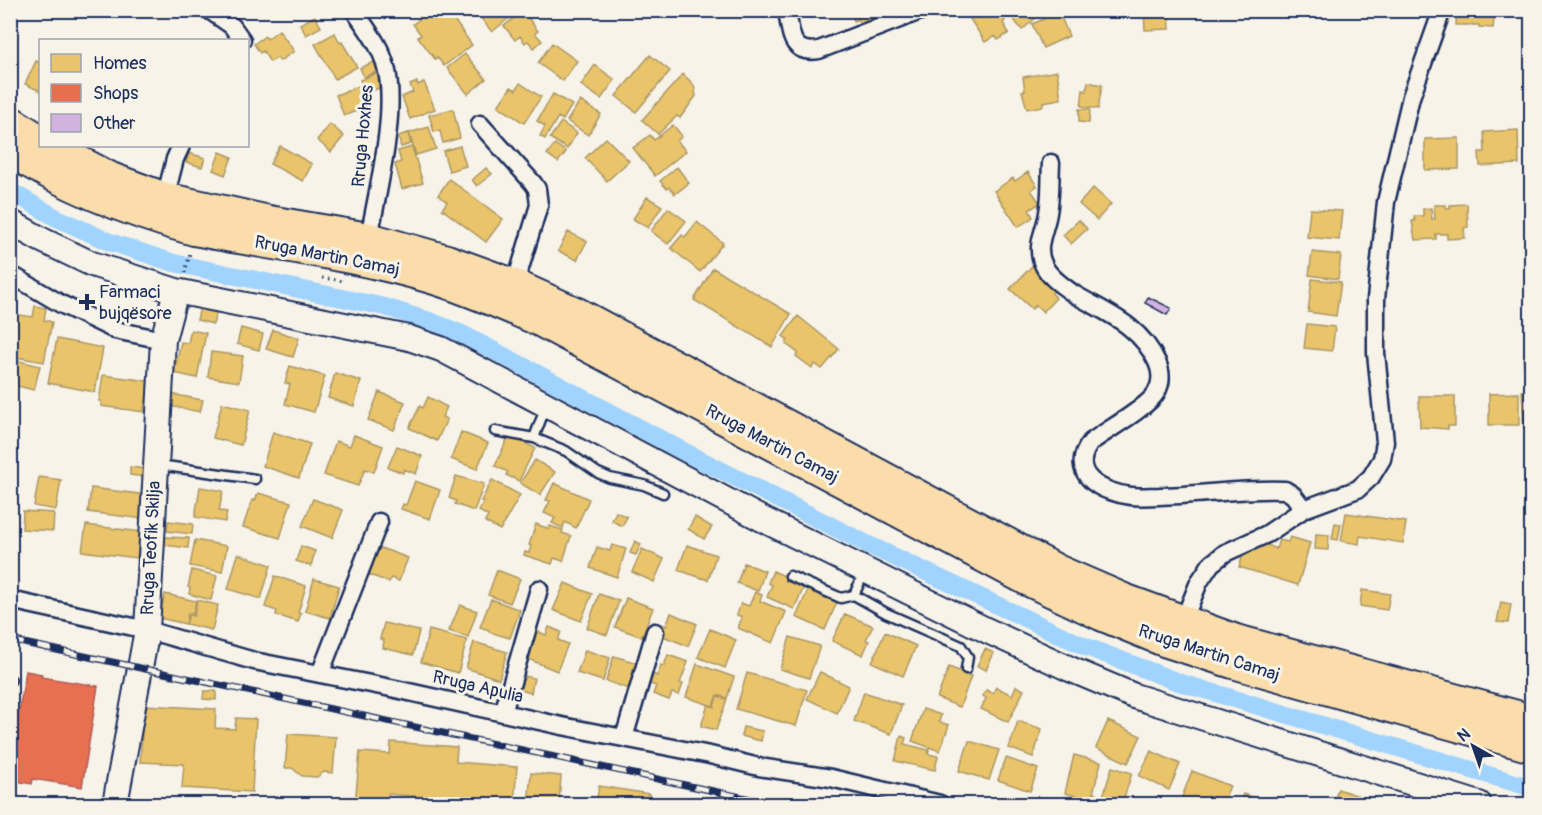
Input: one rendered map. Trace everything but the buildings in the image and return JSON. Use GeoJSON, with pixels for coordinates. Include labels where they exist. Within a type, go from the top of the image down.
{"type":"FeatureCollection","features":[{"type":"Feature","properties":{"kind":"highway"},"geometry":{"type":"LineString","coordinates":[[10,121],[39,139]]}},
{"type":"Feature","properties":{"kind":"highway","name":"Rruga Martin Camaj"},"geometry":{"type":"LineString","coordinates":[[52,147],[111,178],[165,198],[269,221],[369,238],[447,260],[515,285],[577,313],[1057,570],[1183,622],[1236,640],[1532,720]]}},
{"type":"Feature","properties":{"kind":"highway","name":"Rruga Martin Camaj"},"geometry":{"type":"LineString","coordinates":[[10,151],[61,180],[130,210],[167,223],[391,267],[475,293],[538,320],[1029,580],[1101,615],[1164,641],[1233,663],[1532,747]]}},
{"type":"Feature","properties":{"kind":"street"},"geometry":{"type":"LineString","coordinates":[[209,10],[232,26],[241,39]]}},
{"type":"Feature","properties":{"kind":"street","name":"Rruga Hoxhes"},"geometry":{"type":"LineString","coordinates":[[354,10],[382,55],[388,79],[384,157],[369,238]]}},
{"type":"Feature","properties":{"kind":"street"},"geometry":{"type":"LineString","coordinates":[[787,10],[791,35],[796,45],[808,52],[819,50],[923,10]]}},
{"type":"Feature","properties":{"kind":"street"},"geometry":{"type":"LineString","coordinates":[[1183,622],[1199,582],[1211,564],[1225,553],[1268,534],[1304,509],[1358,489],[1371,477],[1382,459],[1385,442],[1376,353],[1376,298],[1386,202],[1411,97],[1442,10]]}},
{"type":"Feature","properties":{"kind":"street"},"geometry":{"type":"LineString","coordinates":[[480,124],[533,183],[539,197],[539,205],[515,285]]}},
{"type":"Feature","properties":{"kind":"street"},"geometry":{"type":"LineString","coordinates":[[165,198],[175,159],[181,147]]}},
{"type":"Feature","properties":{"kind":"street"},"geometry":{"type":"LineString","coordinates":[[1051,163],[1048,215],[1041,235],[1040,252],[1044,267],[1068,290],[1123,321],[1141,336],[1152,352],[1161,378],[1156,393],[1146,405],[1090,442],[1084,450],[1081,464],[1085,475],[1095,484],[1131,496],[1285,490],[1293,495],[1304,509]]}},
{"type":"Feature","properties":{"kind":"street"},"geometry":{"type":"LineString","coordinates":[[10,222],[92,264],[409,338],[441,349],[760,518],[1029,650],[1134,696],[1479,804]]}},
{"type":"Feature","properties":{"kind":"street"},"geometry":{"type":"LineString","coordinates":[[10,274],[61,304],[105,326],[163,340]]}},
{"type":"Feature","properties":{"kind":"street","name":"Rruga Teofik Skilja"},"geometry":{"type":"LineString","coordinates":[[115,804],[147,630],[163,340],[180,283]]}},
{"type":"Feature","properties":{"kind":"street"},"geometry":{"type":"LineString","coordinates":[[320,674],[379,522]]}},
{"type":"Feature","properties":{"kind":"street"},"geometry":{"type":"LineString","coordinates":[[503,713],[539,589]]}},
{"type":"Feature","properties":{"kind":"street","name":"Rruga Apulia"},"geometry":{"type":"LineString","coordinates":[[10,600],[147,630],[254,662],[710,754],[759,767],[831,778],[940,804]]}},
{"type":"Feature","properties":{"kind":"street"},"geometry":{"type":"LineString","coordinates":[[624,738],[655,632]]}},
{"type":"Feature","properties":{"kind":"lane"},"geometry":{"type":"LineString","coordinates":[[534,438],[547,406]]}},
{"type":"Feature","properties":{"kind":"lane"},"geometry":{"type":"LineString","coordinates":[[495,431],[534,438],[566,451],[598,473],[610,478],[644,485],[663,493]]}},
{"type":"Feature","properties":{"kind":"lane"},"geometry":{"type":"LineString","coordinates":[[156,465],[255,478]]}},
{"type":"Feature","properties":{"kind":"lane"},"geometry":{"type":"LineString","coordinates":[[854,596],[865,571]]}},
{"type":"Feature","properties":{"kind":"lane"},"geometry":{"type":"LineString","coordinates":[[790,576],[841,598],[854,596],[886,613],[961,646],[968,657],[966,669]]}},
{"type":"Feature","properties":{"kind":"path"},"geometry":{"type":"LineString","coordinates":[[180,283],[192,245]]}},
{"type":"Feature","properties":{"kind":"waterway"},"geometry":{"type":"LineString","coordinates":[[10,191],[55,217],[107,241],[174,263],[385,307],[430,321],[460,333],[685,452],[871,546],[1084,646],[1178,682],[1532,788]]}},
{"type":"Feature","properties":{"kind":"railway"},"geometry":{"type":"LineString","coordinates":[[10,640],[774,804]]}},
{"type":"Feature","properties":{"kind":"place","name":"Farmaci bujqësore"},"geometry":{"type":"Point","coordinates":[87,302]}}]}
